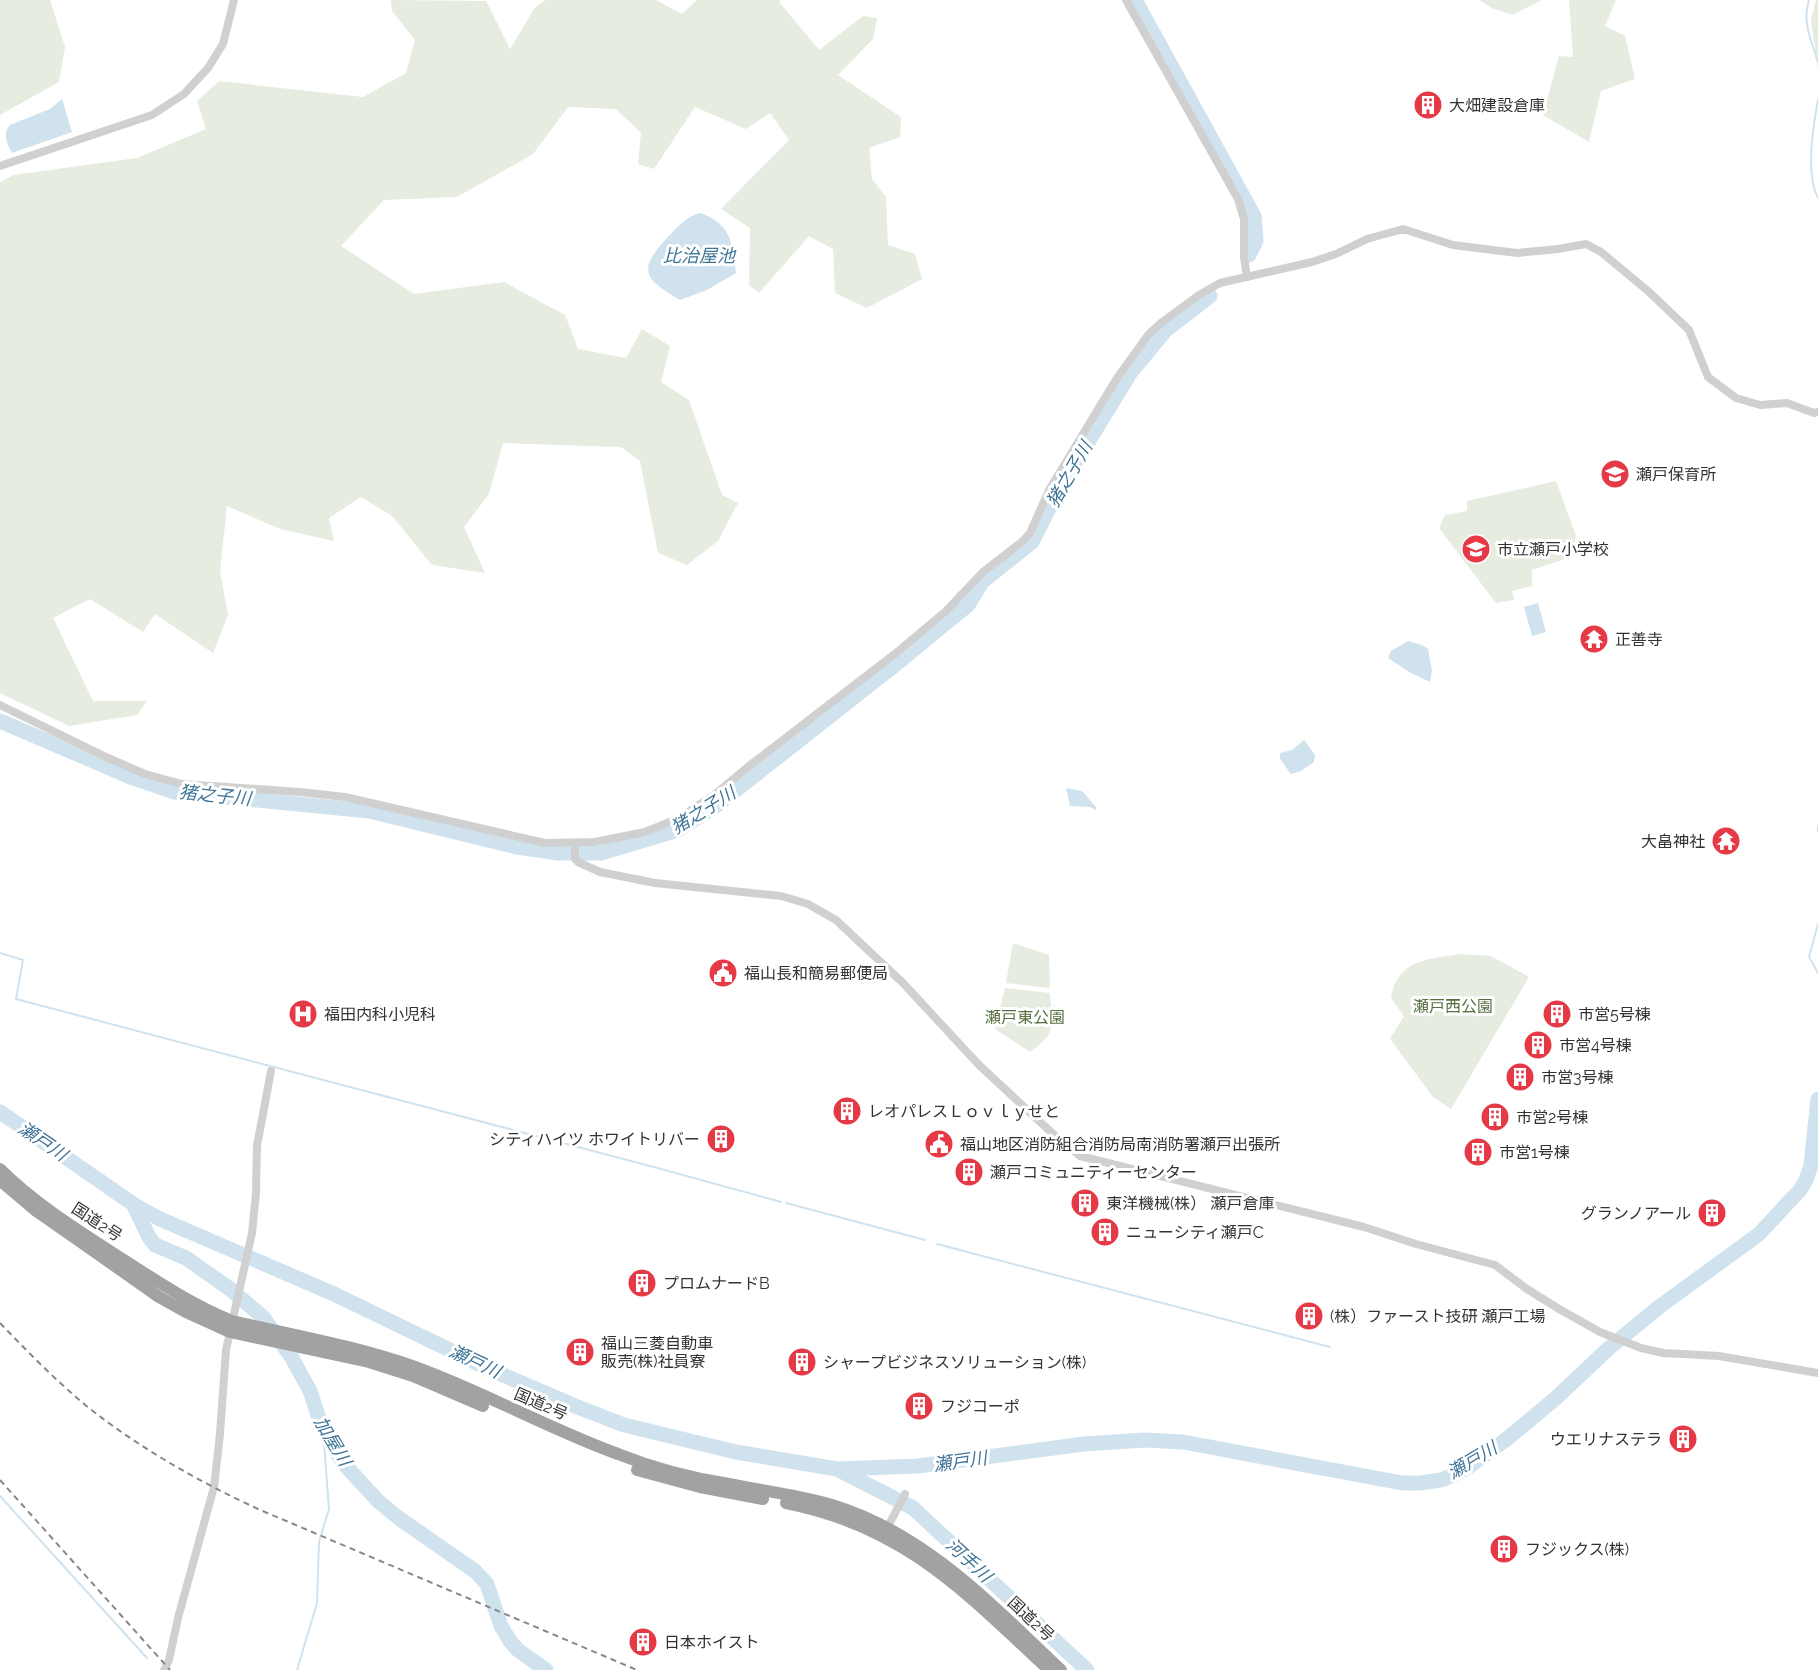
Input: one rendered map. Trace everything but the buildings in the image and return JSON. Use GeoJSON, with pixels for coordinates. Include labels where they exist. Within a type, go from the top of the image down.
{"type":"FeatureCollection","features":[{"type":"Feature","properties":{"kind":"highway","name":"国道2号"},"geometry":{"type":"LineString","coordinates":[[0,1169],[69,1224],[183,1299],[231,1326],[261,1327],[375,1355],[415,1367],[617,1454],[657,1468],[792,1495],[861,1515],[942,1573],[1049,1670]]}},
{"type":"Feature","properties":{"kind":"highway","name":"国道2号"},"geometry":{"type":"LineString","coordinates":[[0,1180],[35,1210],[159,1297],[186,1312],[268,1340],[369,1362],[413,1376],[655,1476],[817,1510],[885,1532],[924,1550],[948,1567],[1062,1670]]}},
{"type":"Feature","properties":{"kind":"street"},"geometry":{"type":"LineString","coordinates":[[0,166],[152,115],[184,94],[208,68],[223,44],[234,0]]}},
{"type":"Feature","properties":{"kind":"street"},"geometry":{"type":"LineString","coordinates":[[1126,0],[1238,199],[1244,219],[1244,257],[1247,277]]}},
{"type":"Feature","properties":{"kind":"street"},"geometry":{"type":"LineString","coordinates":[[0,705],[106,757],[167,781],[198,786],[329,795],[387,806],[529,840],[575,845],[612,840],[645,832],[677,819],[696,808],[913,639],[946,611],[983,572],[1023,542],[1030,533],[1063,465],[1117,378],[1148,335],[1161,323],[1198,295],[1220,283],[1312,262],[1367,239],[1403,229],[1453,245],[1517,253],[1586,244],[1601,252],[1648,291],[1689,330],[1708,377],[1736,398],[1760,405],[1787,403],[1818,412]]}},
{"type":"Feature","properties":{"kind":"street"},"geometry":{"type":"LineString","coordinates":[[575,845],[575,859],[600,872],[710,890],[781,896],[808,904],[836,920],[903,983],[979,1065],[1080,1156],[1364,1227],[1416,1244],[1495,1265],[1535,1294],[1604,1333],[1635,1346],[1663,1353],[1719,1356],[1818,1373]]}},
{"type":"Feature","properties":{"kind":"street"},"geometry":{"type":"LineString","coordinates":[[164,1670],[169,1660],[213,1487],[220,1434],[226,1350],[252,1233],[257,1146],[271,1071]]}},
{"type":"Feature","properties":{"kind":"street"},"geometry":{"type":"LineString","coordinates":[[885,1532],[904,1496]]}},
{"type":"Feature","properties":{"kind":"green space"},"geometry":{"type":"Polygon","coordinates":[[[0,0],[50,0],[65,47],[59,82],[0,115],[0,0]]]}},
{"type":"Feature","properties":{"kind":"green space"},"geometry":{"type":"Polygon","coordinates":[[[391,0],[486,1],[510,49],[536,6],[546,0],[656,0],[682,14],[697,0],[780,0],[780,3],[819,50],[863,16],[877,18],[873,39],[838,75],[901,117],[900,137],[869,148],[872,179],[886,197],[888,245],[915,254],[922,279],[867,308],[835,293],[833,249],[809,236],[759,293],[749,285],[750,228],[721,209],[789,140],[770,113],[746,129],[695,107],[654,169],[638,164],[641,133],[616,109],[568,107],[533,154],[457,197],[384,200],[341,246],[414,294],[504,282],[565,315],[578,349],[626,358],[642,329],[670,346],[661,382],[689,400],[722,495],[738,503],[718,541],[687,565],[658,553],[640,461],[621,447],[503,443],[489,494],[464,527],[485,573],[432,565],[392,516],[361,497],[329,518],[334,541],[280,529],[227,506],[220,571],[228,615],[213,653],[155,614],[143,632],[90,599],[53,618],[93,701],[147,701],[137,715],[69,726],[0,693],[0,182],[14,175],[137,158],[206,129],[197,101],[219,81],[363,97],[406,73],[415,40],[392,11],[391,0]]]}},
{"type":"Feature","properties":{"kind":"green space"},"geometry":{"type":"Polygon","coordinates":[[[1479,0],[1542,0],[1512,15],[1492,8],[1479,0]]]}},
{"type":"Feature","properties":{"kind":"green space"},"geometry":{"type":"Polygon","coordinates":[[[1569,0],[1616,0],[1605,26],[1625,36],[1635,79],[1601,91],[1589,142],[1543,115],[1559,56],[1573,57],[1569,0]]]}},
{"type":"Feature","properties":{"kind":"green space"},"geometry":{"type":"Polygon","coordinates":[[[1816,0],[1818,0],[1818,70],[1811,20],[1816,0]]]}},
{"type":"Feature","properties":{"kind":"green space"},"geometry":{"type":"Polygon","coordinates":[[[1556,481],[1576,536],[1570,557],[1532,570],[1532,586],[1512,591],[1514,600],[1496,603],[1439,528],[1445,515],[1467,511],[1467,501],[1556,481]]]}},
{"type":"Feature","properties":{"kind":"green space","name":"瀬戸東公園"},"geometry":{"type":"Polygon","coordinates":[[[1013,943],[1049,955],[1050,988],[1006,983],[1013,943]]]}},
{"type":"Feature","properties":{"kind":"green space","name":"瀬戸西公園"},"geometry":{"type":"Polygon","coordinates":[[[1461,954],[1491,956],[1529,977],[1451,1109],[1433,1097],[1390,1039],[1404,1016],[1391,998],[1394,985],[1407,968],[1437,957],[1461,954]]]}},
{"type":"Feature","properties":{"kind":"green space","name":"瀬戸東公園"},"geometry":{"type":"Polygon","coordinates":[[[1005,988],[1050,993],[1052,1020],[1049,1033],[1030,1052],[995,1029],[1005,988]]]}},
{"type":"Feature","properties":{"kind":"water"},"geometry":{"type":"Polygon","coordinates":[[[62,99],[72,132],[12,153],[6,135],[10,125],[50,109],[62,99]]]}},
{"type":"Feature","properties":{"kind":"water","name":"比治屋池"},"geometry":{"type":"Polygon","coordinates":[[[700,213],[710,217],[724,229],[731,244],[736,273],[707,290],[680,300],[652,280],[648,266],[657,249],[674,230],[686,220],[700,213]]]}},
{"type":"Feature","properties":{"kind":"water"},"geometry":{"type":"Polygon","coordinates":[[[1538,603],[1546,632],[1532,636],[1524,607],[1538,603]]]}},
{"type":"Feature","properties":{"kind":"water"},"geometry":{"type":"Polygon","coordinates":[[[1408,641],[1428,649],[1432,671],[1430,682],[1388,658],[1391,651],[1408,641]]]}},
{"type":"Feature","properties":{"kind":"water"},"geometry":{"type":"Polygon","coordinates":[[[1304,740],[1315,755],[1314,762],[1301,771],[1291,774],[1280,759],[1280,753],[1292,750],[1304,740]]]}},
{"type":"Feature","properties":{"kind":"water"},"geometry":{"type":"Polygon","coordinates":[[[1066,788],[1082,791],[1097,808],[1095,810],[1090,807],[1070,806],[1066,788]]]}},
{"type":"Feature","properties":{"kind":"waterway","name":"猪之子川"},"geometry":{"type":"LineString","coordinates":[[1135,0],[1254,216],[1256,241],[1249,255]]}},
{"type":"Feature","properties":{"kind":"waterway"},"geometry":{"type":"LineString","coordinates":[[1809,0],[1807,23],[1818,62]]}},
{"type":"Feature","properties":{"kind":"waterway"},"geometry":{"type":"LineString","coordinates":[[1818,100],[1812,136],[1811,163],[1814,188],[1818,198]]}},
{"type":"Feature","properties":{"kind":"waterway","name":"猪之子川"},"geometry":{"type":"LineString","coordinates":[[0,721],[133,778],[174,792],[369,811],[517,847],[558,853],[601,853],[678,830],[717,805],[896,664],[968,605],[982,582],[1032,542],[1059,489],[1131,372],[1166,330],[1210,296]]}},
{"type":"Feature","properties":{"kind":"waterway"},"geometry":{"type":"LineString","coordinates":[[1818,826],[1818,832]]}},
{"type":"Feature","properties":{"kind":"waterway"},"geometry":{"type":"LineString","coordinates":[[1818,924],[1809,957],[1818,973]]}},
{"type":"Feature","properties":{"kind":"waterway"},"geometry":{"type":"LineString","coordinates":[[0,953],[23,960],[16,999],[781,1202]]}},
{"type":"Feature","properties":{"kind":"waterway","name":"瀬戸川"},"geometry":{"type":"LineString","coordinates":[[0,1112],[133,1204],[160,1219],[334,1294],[487,1368],[624,1425],[736,1452],[837,1469],[918,1466],[1084,1444],[1144,1440],[1183,1442],[1402,1483],[1420,1483],[1441,1480],[1467,1468],[1508,1438],[1659,1307],[1759,1234],[1800,1190],[1806,1180],[1811,1165],[1818,1099]]}},
{"type":"Feature","properties":{"kind":"waterway"},"geometry":{"type":"LineString","coordinates":[[786,1203],[925,1240]]}},
{"type":"Feature","properties":{"kind":"waterway","name":"加屋川"},"geometry":{"type":"LineString","coordinates":[[133,1204],[155,1245],[186,1258],[230,1289],[263,1317],[292,1358],[310,1391],[323,1430],[344,1464],[378,1501],[400,1519],[475,1571],[487,1584],[501,1626],[510,1641],[518,1650],[546,1670]]}},
{"type":"Feature","properties":{"kind":"waterway"},"geometry":{"type":"LineString","coordinates":[[937,1244],[1330,1347]]}},
{"type":"Feature","properties":{"kind":"waterway"},"geometry":{"type":"LineString","coordinates":[[297,1670],[317,1603],[319,1542],[329,1509],[323,1430]]}},
{"type":"Feature","properties":{"kind":"waterway","name":"河手川"},"geometry":{"type":"LineString","coordinates":[[839,1470],[913,1508],[1087,1670]]}},
{"type":"Feature","properties":{"kind":"waterway"},"geometry":{"type":"LineString","coordinates":[[0,1496],[147,1658]]}},
{"type":"Feature","properties":{"kind":"railway"},"geometry":{"type":"LineString","coordinates":[[0,1323],[89,1408],[150,1451],[192,1476],[258,1509],[637,1670]]}},
{"type":"Feature","properties":{"kind":"railway"},"geometry":{"type":"LineString","coordinates":[[0,1480],[170,1670]]}},
{"type":"Feature","properties":{"kind":"place","name":"大畑建設倉庫"},"geometry":{"type":"Point","coordinates":[1428,105]}},
{"type":"Feature","properties":{"kind":"place","name":"瀬戸保育所"},"geometry":{"type":"Point","coordinates":[1615,474]}},
{"type":"Feature","properties":{"kind":"place","name":"市立瀬戸小学校"},"geometry":{"type":"Point","coordinates":[1476,549]}},
{"type":"Feature","properties":{"kind":"place","name":"正善寺"},"geometry":{"type":"Point","coordinates":[1594,639]}},
{"type":"Feature","properties":{"kind":"place","name":"大畠神社"},"geometry":{"type":"Point","coordinates":[1726,841]}},
{"type":"Feature","properties":{"kind":"place","name":"福山長和簡易郵便局"},"geometry":{"type":"Point","coordinates":[723,973]}},
{"type":"Feature","properties":{"kind":"place","name":"福田内科小児科"},"geometry":{"type":"Point","coordinates":[303,1014]}},
{"type":"Feature","properties":{"kind":"place","name":"市営5号棟"},"geometry":{"type":"Point","coordinates":[1557,1014]}},
{"type":"Feature","properties":{"kind":"place","name":"市営4号棟"},"geometry":{"type":"Point","coordinates":[1538,1045]}},
{"type":"Feature","properties":{"kind":"place","name":"市営3号棟"},"geometry":{"type":"Point","coordinates":[1520,1077]}},
{"type":"Feature","properties":{"kind":"place","name":"レオパレスＬｏｖｌｙせと"},"geometry":{"type":"Point","coordinates":[847,1111]}},
{"type":"Feature","properties":{"kind":"place","name":"市営2号棟"},"geometry":{"type":"Point","coordinates":[1495,1117]}},
{"type":"Feature","properties":{"kind":"place","name":"シティハイツ ホワイトリバー"},"geometry":{"type":"Point","coordinates":[721,1139]}},
{"type":"Feature","properties":{"kind":"place","name":"福山地区消防組合消防局南消防署瀬戸出張所"},"geometry":{"type":"Point","coordinates":[939,1144]}},
{"type":"Feature","properties":{"kind":"place","name":"市営1号棟"},"geometry":{"type":"Point","coordinates":[1478,1152]}},
{"type":"Feature","properties":{"kind":"place","name":"瀬戸コミュニティーセンター"},"geometry":{"type":"Point","coordinates":[969,1172]}},
{"type":"Feature","properties":{"kind":"place","name":"東洋機械(株） 瀬戸倉庫"},"geometry":{"type":"Point","coordinates":[1085,1203]}},
{"type":"Feature","properties":{"kind":"place","name":"グランノアール"},"geometry":{"type":"Point","coordinates":[1712,1213]}},
{"type":"Feature","properties":{"kind":"place","name":"ニューシティ瀬戸C"},"geometry":{"type":"Point","coordinates":[1105,1232]}},
{"type":"Feature","properties":{"kind":"place","name":"プロムナードB"},"geometry":{"type":"Point","coordinates":[642,1283]}},
{"type":"Feature","properties":{"kind":"place","name":"(株）ファースト技研 瀬戸工場"},"geometry":{"type":"Point","coordinates":[1309,1316]}},
{"type":"Feature","properties":{"kind":"place","name":"福山三菱自動車 販売(株)社員寮"},"geometry":{"type":"Point","coordinates":[580,1352]}},
{"type":"Feature","properties":{"kind":"place","name":"シャープビジネスソリューション(株)"},"geometry":{"type":"Point","coordinates":[802,1362]}},
{"type":"Feature","properties":{"kind":"place","name":"フジコーポ"},"geometry":{"type":"Point","coordinates":[919,1406]}},
{"type":"Feature","properties":{"kind":"place","name":"ウエリナステラ"},"geometry":{"type":"Point","coordinates":[1683,1439]}},
{"type":"Feature","properties":{"kind":"place","name":"フジックス(株)"},"geometry":{"type":"Point","coordinates":[1504,1549]}},
{"type":"Feature","properties":{"kind":"place","name":"日本ホイスト"},"geometry":{"type":"Point","coordinates":[643,1642]}}]}
